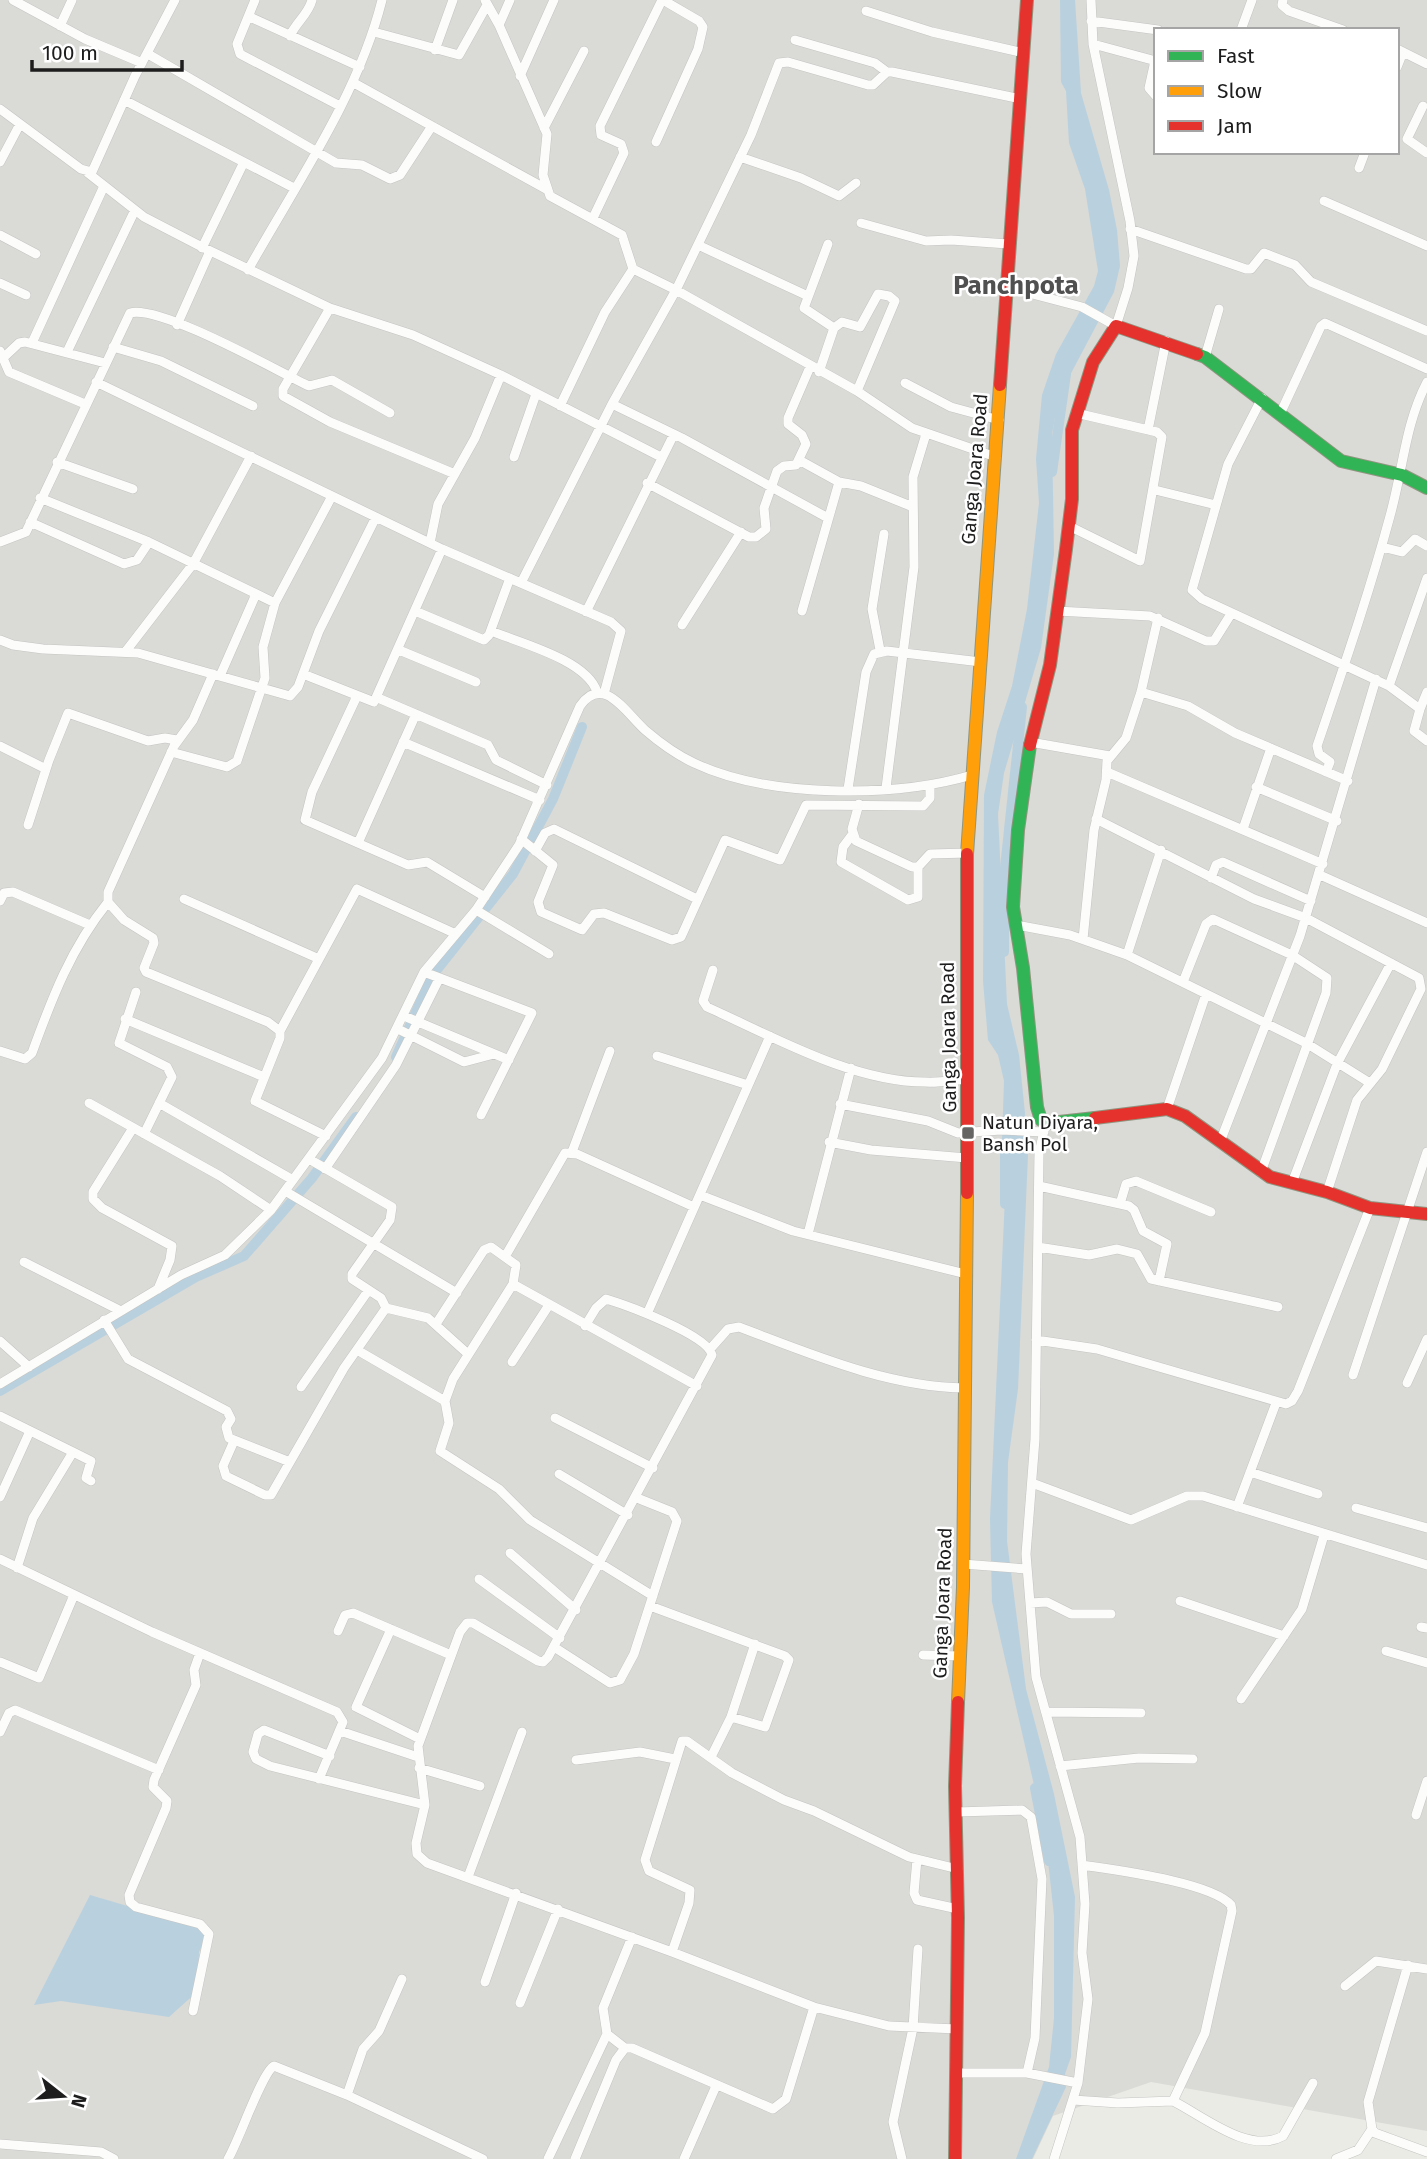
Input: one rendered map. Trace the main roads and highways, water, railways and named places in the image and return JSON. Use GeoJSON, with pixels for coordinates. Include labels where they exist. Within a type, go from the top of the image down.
{"type":"FeatureCollection","features":[{"type":"Feature","properties":{"kind":"main road","name":"Ganga Joara Road"},"geometry":{"type":"LineString","coordinates":[[955,2159],[957,1812],[968,1132],[965,891],[1027,0]]}},
{"type":"Feature","properties":{"kind":"main road"},"geometry":{"type":"LineString","coordinates":[[1427,488],[1402,475],[1341,461],[1281,412],[1205,357],[1112,324],[1093,362],[1072,430],[1069,526],[1050,665],[1030,742],[1018,830],[1013,907],[1023,968],[1038,1115],[1045,1127],[1167,1109],[1185,1116],[1261,1172],[1370,1208],[1427,1214]]}},
{"type":"Feature","properties":{"kind":"water"},"geometry":{"type":"Polygon","coordinates":[[[1060,0],[1075,0],[1081,93],[1109,190],[1117,230],[1120,266],[1114,292],[1059,396],[1052,434],[1054,554],[1041,648],[1004,773],[998,814],[1007,1004],[1019,1055],[1025,1113],[1024,1138],[1019,1150],[1028,1154],[1018,1389],[1008,1462],[1007,1541],[1026,1689],[1054,1794],[1075,1897],[1071,2057],[1065,2074],[1066,2087],[1032,2159],[1016,2159],[1049,2067],[1054,2018],[1054,1916],[1045,1833],[992,1602],[990,1519],[1006,1176],[1002,1140],[1004,1081],[998,1055],[988,1040],[983,981],[984,795],[997,732],[1012,686],[1027,609],[1039,503],[1036,459],[1042,395],[1056,354],[1094,286],[1098,271],[1085,189],[1069,143],[1066,91],[1061,82],[1060,0]]]}},
{"type":"Feature","properties":{"kind":"water"},"geometry":{"type":"Polygon","coordinates":[[[90,1895],[209,1930],[199,1952],[198,1991],[169,2017],[61,2001],[34,2005],[90,1895]]]}},
{"type":"Feature","properties":{"kind":"waterway"},"geometry":{"type":"LineString","coordinates":[[1052,472],[1066,374]]}},
{"type":"Feature","properties":{"kind":"waterway"},"geometry":{"type":"LineString","coordinates":[[1004,952],[1004,877],[1022,707]]}},
{"type":"Feature","properties":{"kind":"waterway"},"geometry":{"type":"LineString","coordinates":[[396,1057],[432,976],[513,874],[553,799],[582,727]]}},
{"type":"Feature","properties":{"kind":"waterway"},"geometry":{"type":"LineString","coordinates":[[0,1391],[196,1277],[244,1256],[312,1178],[356,1117]]}},
{"type":"Feature","properties":{"kind":"waterway"},"geometry":{"type":"LineString","coordinates":[[1005,1154],[1005,1204]]}},
{"type":"Feature","properties":{"kind":"waterway"},"geometry":{"type":"LineString","coordinates":[[1035,1788],[1049,1861]]}},
{"type":"Feature","properties":{"kind":"place","name":"Natun Diyara, Bansh Pol"},"geometry":{"type":"Point","coordinates":[968,1133]}},
{"type":"Feature","properties":{"kind":"district","name":"Panchpota"},"geometry":{"type":"Point","coordinates":[1016,285]}}]}
